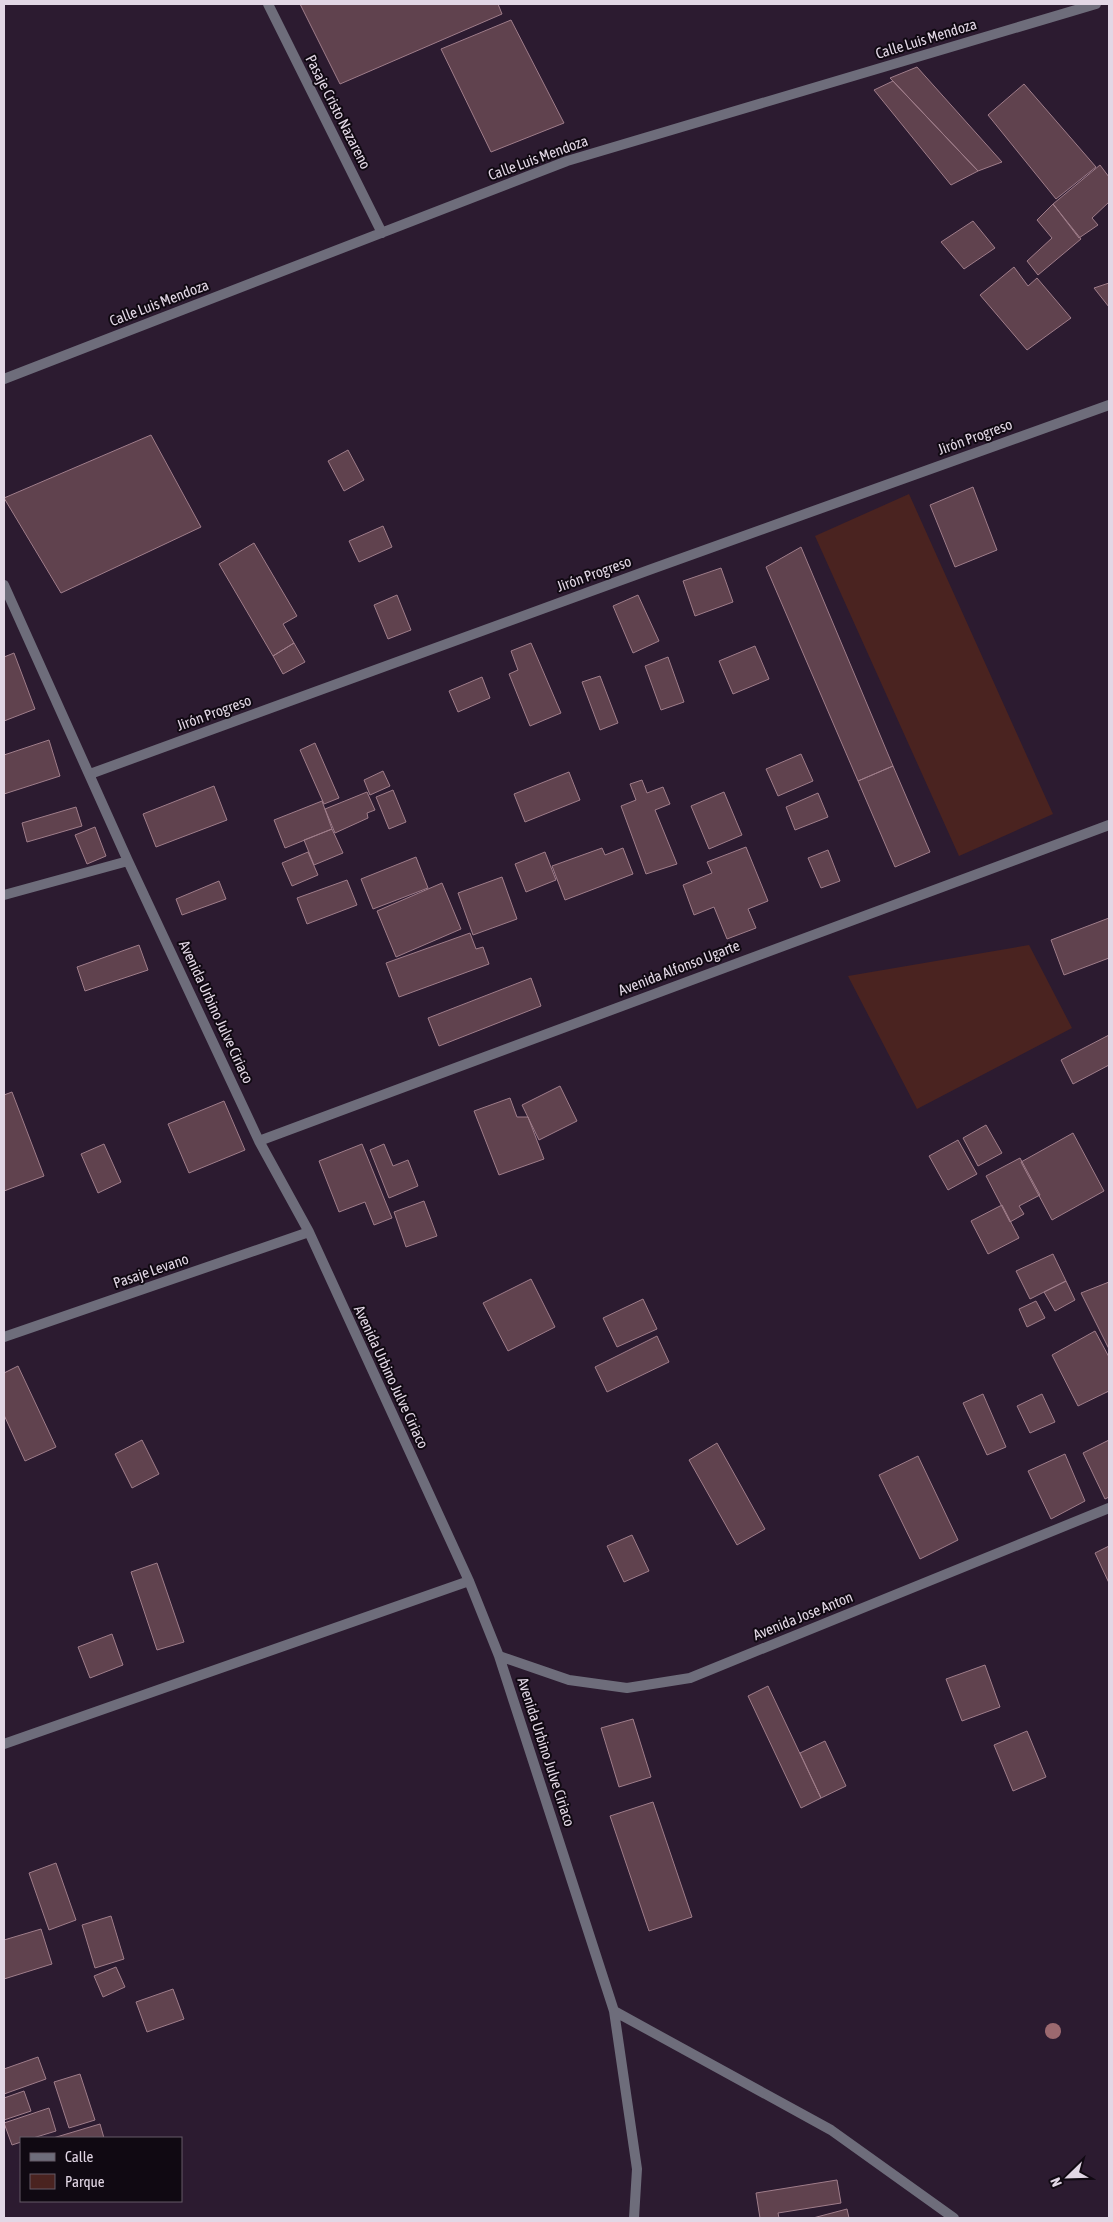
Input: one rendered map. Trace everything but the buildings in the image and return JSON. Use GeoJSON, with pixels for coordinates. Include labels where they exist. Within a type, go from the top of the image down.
{"type":"FeatureCollection","features":[{"type":"Feature","properties":{"kind":"street","name":"Pasaje Cristo Nazareno"},"geometry":{"type":"LineString","coordinates":[[268,4],[382,233]]}},
{"type":"Feature","properties":{"kind":"street","name":"Calle Luis Mendoza"},"geometry":{"type":"LineString","coordinates":[[4,379],[567,161],[1096,4]]}},
{"type":"Feature","properties":{"kind":"street","name":"Jirón Progreso"},"geometry":{"type":"LineString","coordinates":[[90,774],[648,570],[1109,405]]}},
{"type":"Feature","properties":{"kind":"street","name":"Avenida Urbino Julve Ciriaco"},"geometry":{"type":"LineString","coordinates":[[4,585],[128,861],[259,1141],[308,1232],[469,1581],[499,1656],[614,2011],[637,2169],[634,2218]]}},
{"type":"Feature","properties":{"kind":"street","name":"Avenida Alfonso Ugarte"},"geometry":{"type":"LineString","coordinates":[[259,1141],[1109,825]]}},
{"type":"Feature","properties":{"kind":"street"},"geometry":{"type":"LineString","coordinates":[[4,895],[128,861]]}},
{"type":"Feature","properties":{"kind":"street","name":"Pasaje Levano"},"geometry":{"type":"LineString","coordinates":[[4,1337],[308,1232]]}},
{"type":"Feature","properties":{"kind":"street","name":"Avenida Jose Anton"},"geometry":{"type":"LineString","coordinates":[[499,1656],[569,1680],[627,1688],[690,1678],[1109,1508]]}},
{"type":"Feature","properties":{"kind":"street"},"geometry":{"type":"LineString","coordinates":[[4,1744],[469,1581]]}},
{"type":"Feature","properties":{"kind":"street"},"geometry":{"type":"LineString","coordinates":[[614,2011],[831,2130],[954,2218]]}},
{"type":"Feature","properties":{"kind":"green space"},"geometry":{"type":"Polygon","coordinates":[[[909,494],[1053,814],[959,856],[815,536],[909,494]]]}},
{"type":"Feature","properties":{"kind":"green space"},"geometry":{"type":"Polygon","coordinates":[[[1029,945],[1072,1028],[917,1109],[848,976],[1029,945]]]}}]}
